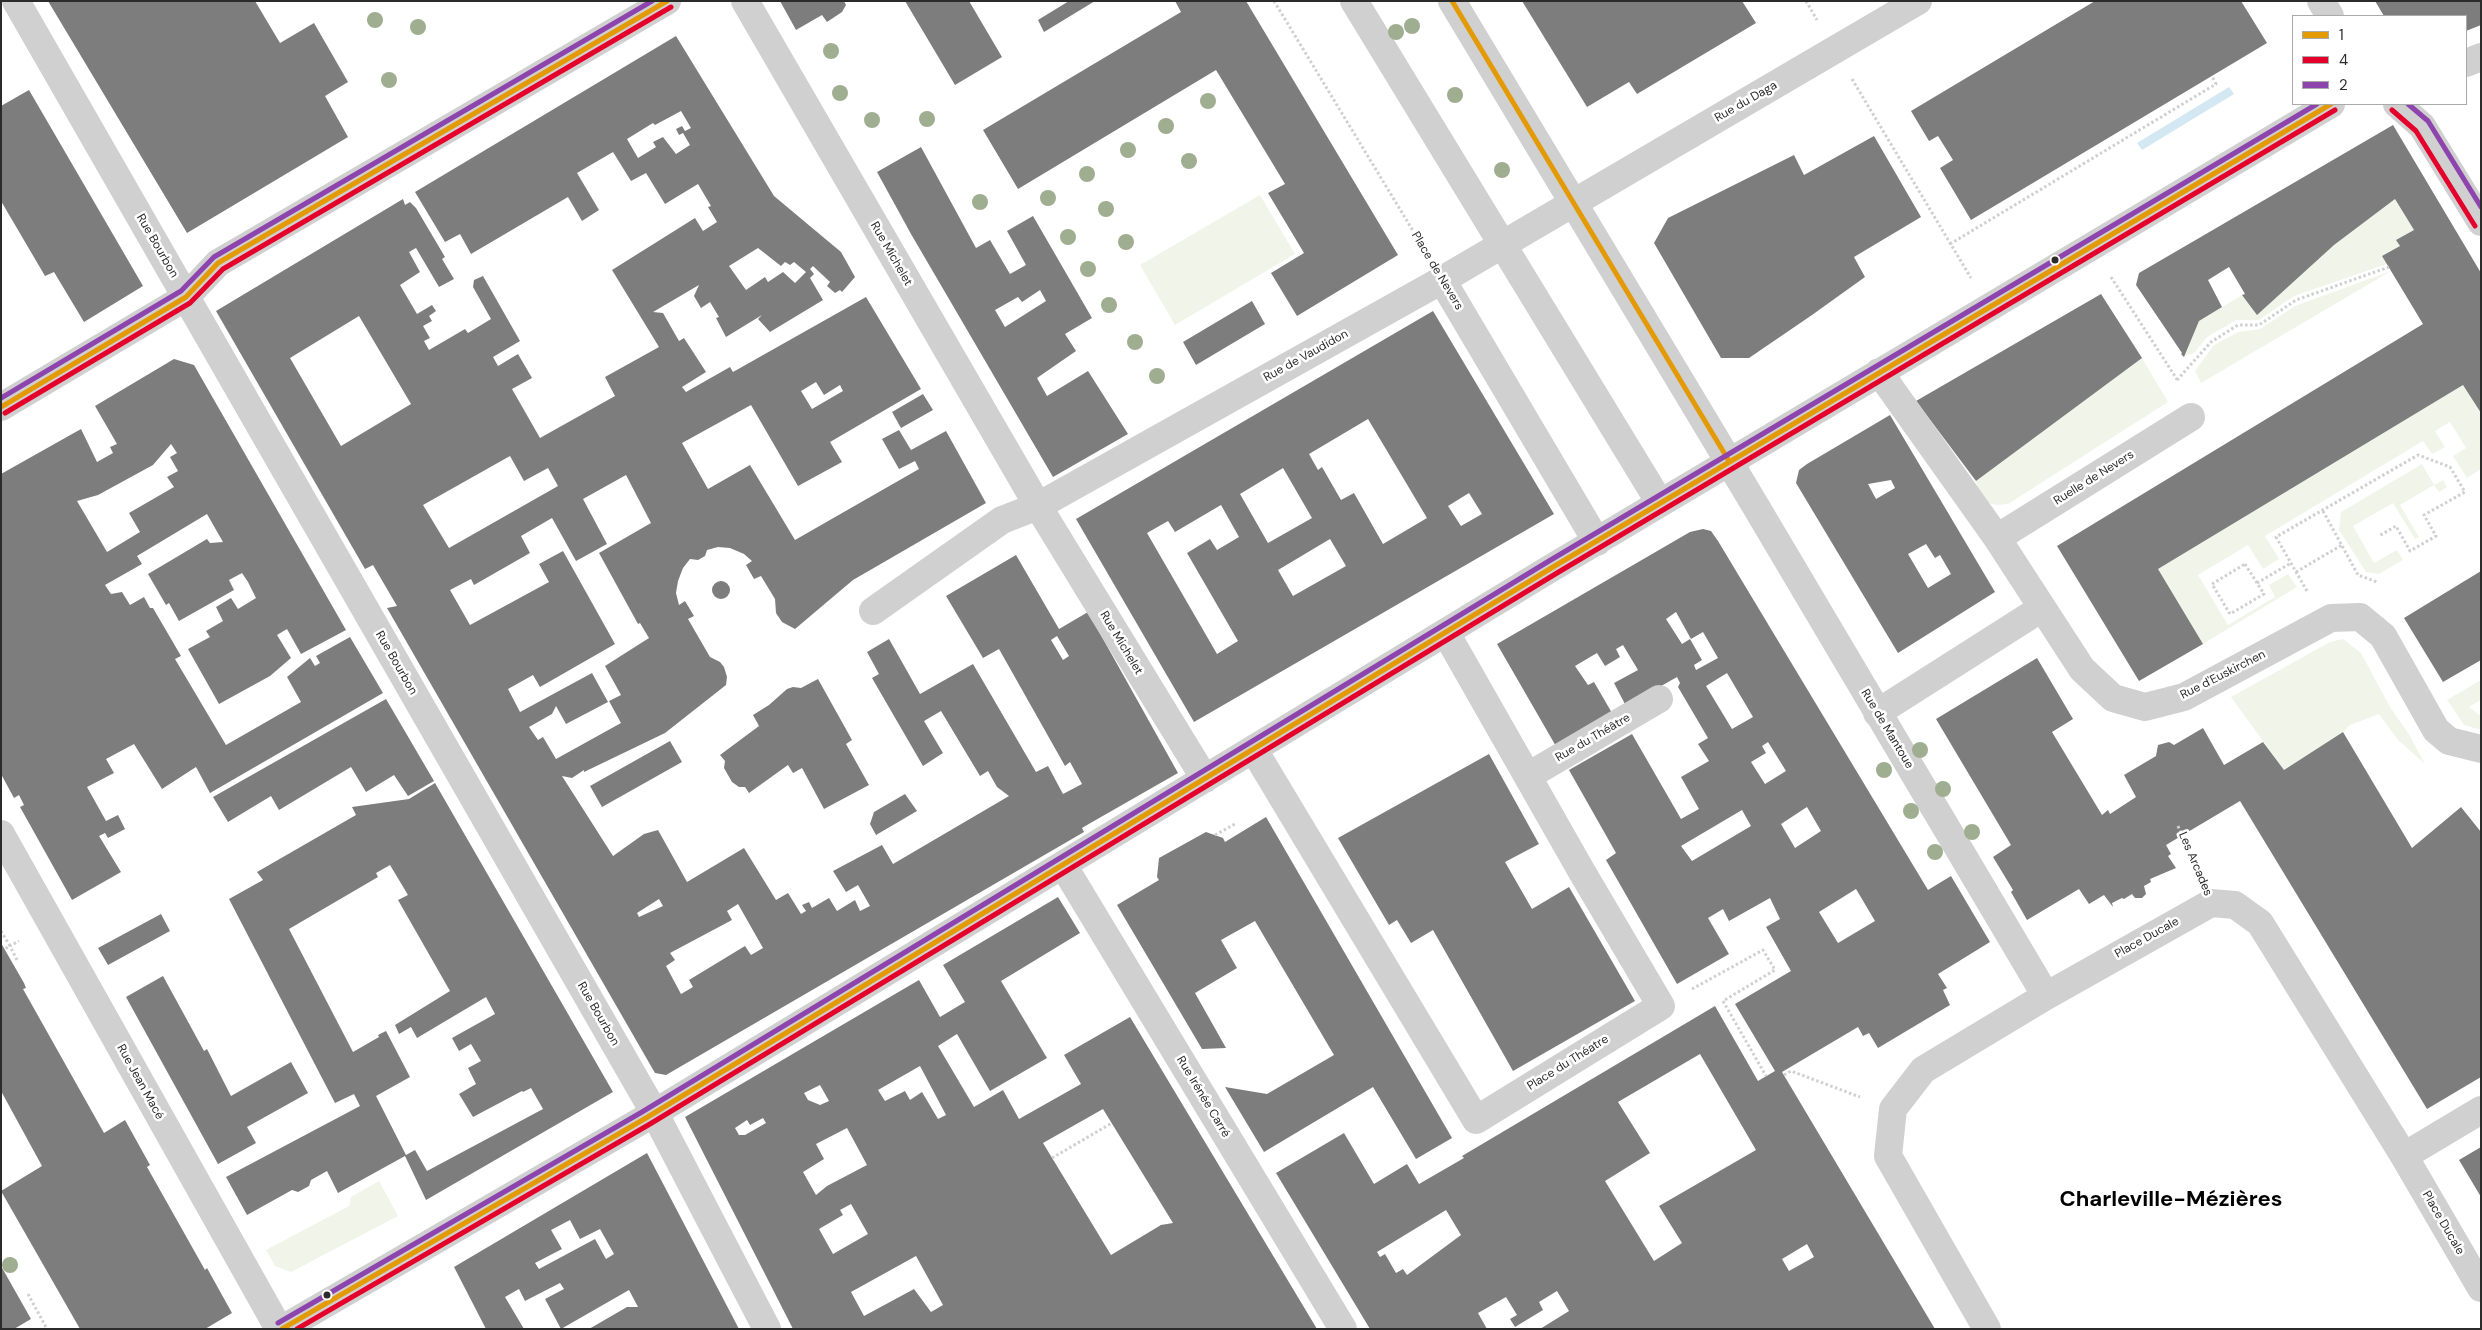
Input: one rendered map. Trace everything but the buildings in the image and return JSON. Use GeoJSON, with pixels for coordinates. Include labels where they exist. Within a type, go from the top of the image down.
{"type":"FeatureCollection","features":[{"type":"Feature","properties":{"kind":"street","name":"Rue Bourbon"},"geometry":{"type":"LineString","coordinates":[[16,1],[654,1112],[767,1329]]}},
{"type":"Feature","properties":{"kind":"street"},"geometry":{"type":"LineString","coordinates":[[1,407],[186,297],[218,263],[667,1]]}},
{"type":"Feature","properties":{"kind":"street","name":"Rue Michelet"},"geometry":{"type":"LineString","coordinates":[[744,1],[1038,506],[1204,779]]}},
{"type":"Feature","properties":{"kind":"street"},"geometry":{"type":"LineString","coordinates":[[1354,1],[1660,503]]}},
{"type":"Feature","properties":{"kind":"street","name":"Rue de Mantoue"},"geometry":{"type":"LineString","coordinates":[[1452,1],[1729,462],[2046,996]]}},
{"type":"Feature","properties":{"kind":"street","name":"Rue du Daga"},"geometry":{"type":"LineString","coordinates":[[1574,203],[1918,1]]}},
{"type":"Feature","properties":{"kind":"street"},"geometry":{"type":"LineString","coordinates":[[2321,1],[2329,15]]}},
{"type":"Feature","properties":{"kind":"street"},"geometry":{"type":"LineString","coordinates":[[2467,63],[2481,57]]}},
{"type":"Feature","properties":{"kind":"street"},"geometry":{"type":"LineString","coordinates":[[281,1329],[654,1112],[1660,503],[2329,105]]}},
{"type":"Feature","properties":{"kind":"street"},"geometry":{"type":"LineString","coordinates":[[2398,105],[2422,126],[2481,222]]}},
{"type":"Feature","properties":{"kind":"street","name":"Rue de Vaudidon"},"geometry":{"type":"LineString","coordinates":[[1038,506],[1442,280],[1574,203]]}},
{"type":"Feature","properties":{"kind":"street","name":"Place de Nevers"},"geometry":{"type":"LineString","coordinates":[[1442,280],[1596,542]]}},
{"type":"Feature","properties":{"kind":"street"},"geometry":{"type":"LineString","coordinates":[[1877,713],[2042,608],[1998,538],[1879,372]]}},
{"type":"Feature","properties":{"kind":"street","name":"Ruelle de Nevers"},"geometry":{"type":"LineString","coordinates":[[1998,538],[2191,417]]}},
{"type":"Feature","properties":{"kind":"street"},"geometry":{"type":"LineString","coordinates":[[873,611],[1002,520],[1038,506]]}},
{"type":"Feature","properties":{"kind":"street","name":"Rue d'Euskirchen"},"geometry":{"type":"LineString","coordinates":[[2042,608],[2082,669],[2113,698],[2145,707],[2184,697],[2331,618],[2360,617],[2383,636],[2436,730],[2449,742],[2481,749]]}},
{"type":"Feature","properties":{"kind":"street","name":"Place du Théatre"},"geometry":{"type":"LineString","coordinates":[[1254,750],[1476,1120],[1661,1006],[1582,872],[1446,632]]}},
{"type":"Feature","properties":{"kind":"street","name":"Rue du Théâtre"},"geometry":{"type":"LineString","coordinates":[[1528,776],[1659,699]]}},
{"type":"Feature","properties":{"kind":"street","name":"Rue Jean Macé"},"geometry":{"type":"LineString","coordinates":[[1,834],[281,1329]]}},
{"type":"Feature","properties":{"kind":"street","name":"Rue Irénée Carré"},"geometry":{"type":"LineString","coordinates":[[1063,865],[1343,1329]]}},
{"type":"Feature","properties":{"kind":"street","name":"Place Ducale"},"geometry":{"type":"LineString","coordinates":[[1893,1109],[1923,1070],[2046,996],[2211,902],[2235,905],[2260,923],[2404,1156],[2481,1288]]}},
{"type":"Feature","properties":{"kind":"street"},"geometry":{"type":"LineString","coordinates":[[1893,1109],[1888,1156],[1987,1329]]}},
{"type":"Feature","properties":{"kind":"street"},"geometry":{"type":"LineString","coordinates":[[2404,1156],[2481,1110]]}},
{"type":"Feature","properties":{"kind":"path","name":"Place de Nevers"},"geometry":{"type":"LineString","coordinates":[[1274,1],[1442,280]]}},
{"type":"Feature","properties":{"kind":"path"},"geometry":{"type":"LineString","coordinates":[[1806,1],[1988,307]]}},
{"type":"Feature","properties":{"kind":"path"},"geometry":{"type":"LineString","coordinates":[[1950,244],[2216,84],[2212,76]]}},
{"type":"Feature","properties":{"kind":"path"},"geometry":{"type":"LineString","coordinates":[[2092,246],[2182,388]]}},
{"type":"Feature","properties":{"kind":"path"},"geometry":{"type":"LineString","coordinates":[[2177,380],[2211,342],[2238,326],[2259,325],[2296,300],[2388,267]]}},
{"type":"Feature","properties":{"kind":"path"},"geometry":{"type":"LineString","coordinates":[[2310,596],[2276,537],[2418,456],[2450,467],[2465,492],[2424,515],[2436,536],[2410,551],[2396,526],[2379,536]]}},
{"type":"Feature","properties":{"kind":"path"},"geometry":{"type":"LineString","coordinates":[[2323,511],[2358,575],[2377,582]]}},
{"type":"Feature","properties":{"kind":"path"},"geometry":{"type":"LineString","coordinates":[[2296,572],[2342,545]]}},
{"type":"Feature","properties":{"kind":"path"},"geometry":{"type":"LineString","coordinates":[[2257,583],[2291,563]]}},
{"type":"Feature","properties":{"kind":"path"},"geometry":{"type":"LineString","coordinates":[[2245,564],[2257,583],[2264,594],[2230,614],[2212,584],[2245,564]]}},
{"type":"Feature","properties":{"kind":"path"},"geometry":{"type":"LineString","coordinates":[[1215,835],[1235,824]]}},
{"type":"Feature","properties":{"kind":"path","name":"Les Arcades"},"geometry":{"type":"LineString","coordinates":[[2178,826],[2211,902]]}},
{"type":"Feature","properties":{"kind":"path"},"geometry":{"type":"LineString","coordinates":[[1,931],[17,960]]}},
{"type":"Feature","properties":{"kind":"path"},"geometry":{"type":"LineString","coordinates":[[5,948],[19,940]]}},
{"type":"Feature","properties":{"kind":"path"},"geometry":{"type":"LineString","coordinates":[[1709,979],[1763,950],[1775,970],[1723,1001],[1766,1076]]}},
{"type":"Feature","properties":{"kind":"path"},"geometry":{"type":"LineString","coordinates":[[1784,1075],[1791,1071],[1893,1109]]}},
{"type":"Feature","properties":{"kind":"path"},"geometry":{"type":"LineString","coordinates":[[1052,1158],[1112,1123]]}},
{"type":"Feature","properties":{"kind":"path"},"geometry":{"type":"LineString","coordinates":[[28,1294],[48,1329]]}},
{"type":"Feature","properties":{"kind":"shaded area"},"geometry":{"type":"Polygon","coordinates":[[[1260,195],[1295,254],[1175,325],[1140,265],[1260,195]]]}},
{"type":"Feature","properties":{"kind":"shaded area"},"geometry":{"type":"Polygon","coordinates":[[[2395,199],[2414,230],[2397,240],[2400,246],[2383,256],[2387,264],[2294,296],[2259,320],[2236,320],[2207,337],[2194,353],[2185,356],[2199,321],[2242,295],[2257,314],[2334,245],[2395,199]]]}},
{"type":"Feature","properties":{"kind":"shaded area"},"geometry":{"type":"Polygon","coordinates":[[[2391,271],[2201,383],[2195,371],[2214,345],[2238,332],[2260,329],[2295,306],[2391,271]]]}},
{"type":"Feature","properties":{"kind":"shaded area"},"geometry":{"type":"Polygon","coordinates":[[[2142,358],[2168,402],[2008,504],[1997,505],[1988,503],[1979,496],[1976,481],[2142,358]]]}},
{"type":"Feature","properties":{"kind":"shaded area"},"geometry":{"type":"Polygon","coordinates":[[[2463,385],[2481,413],[2481,469],[2467,478],[2453,456],[2466,448],[2450,422],[2435,431],[2445,447],[2432,454],[2423,441],[2265,536],[2279,559],[2263,569],[2248,545],[2198,575],[2228,625],[2275,597],[2269,585],[2288,574],[2297,587],[2203,644],[2158,569],[2463,385]]]}},
{"type":"Feature","properties":{"kind":"shaded area"},"geometry":{"type":"Polygon","coordinates":[[[2422,464],[2434,485],[2400,505],[2419,537],[2415,539],[2393,503],[2353,526],[2374,563],[2397,550],[2403,560],[2379,574],[2366,572],[2339,530],[2341,512],[2422,464]]]}},
{"type":"Feature","properties":{"kind":"shaded area"},"geometry":{"type":"Polygon","coordinates":[[[2443,480],[2447,487],[2439,492],[2434,485],[2443,480]]]}},
{"type":"Feature","properties":{"kind":"shaded area"},"geometry":{"type":"Polygon","coordinates":[[[2343,639],[2361,653],[2390,707],[2410,736],[2425,764],[2398,740],[2379,714],[2350,725],[2343,732],[2284,770],[2231,697],[2330,642],[2343,639]]]}},
{"type":"Feature","properties":{"kind":"shaded area"},"geometry":{"type":"Polygon","coordinates":[[[2481,680],[2481,700],[2469,707],[2481,716],[2481,730],[2464,725],[2447,700],[2481,680]]]}},
{"type":"Feature","properties":{"kind":"shaded area"},"geometry":{"type":"Polygon","coordinates":[[[379,1181],[398,1216],[291,1272],[275,1266],[266,1250],[349,1206],[351,1197],[379,1181]]]}},
{"type":"Feature","properties":{"kind":"water"},"geometry":{"type":"Polygon","coordinates":[[[2229,87],[2234,94],[2142,150],[2137,143],[2229,87]]]}},
{"type":"Feature","properties":{"kind":"transit line","name":"2"},"geometry":{"type":"LineString","coordinates":[[1,398],[181,291],[214,257],[652,1]]}},
{"type":"Feature","properties":{"kind":"transit line","name":"1"},"geometry":{"type":"LineString","coordinates":[[1,407],[186,297],[218,263],[667,1]]}},
{"type":"Feature","properties":{"kind":"transit line","name":"1"},"geometry":{"type":"LineString","coordinates":[[1452,1],[1729,461]]}},
{"type":"Feature","properties":{"kind":"transit line","name":"4"},"geometry":{"type":"LineString","coordinates":[[5,413],[190,303],[223,269],[671,7]]}},
{"type":"Feature","properties":{"kind":"transit line","name":"2"},"geometry":{"type":"LineString","coordinates":[[278,1323],[642,1112],[1549,561],[2315,105]]}},
{"type":"Feature","properties":{"kind":"transit line","name":"1"},"geometry":{"type":"LineString","coordinates":[[282,1329],[646,1118],[1553,567],[2329,105]]}},
{"type":"Feature","properties":{"kind":"transit line","name":"2"},"geometry":{"type":"LineString","coordinates":[[2409,105],[2428,121],[2481,207]]}},
{"type":"Feature","properties":{"kind":"transit line","name":"4"},"geometry":{"type":"LineString","coordinates":[[297,1329],[650,1124],[1557,573],[2335,110]]}},
{"type":"Feature","properties":{"kind":"transit line","name":"4"},"geometry":{"type":"LineString","coordinates":[[2392,110],[2416,131],[2475,226]]}},
{"type":"Feature","properties":{"kind":"district","name":"Charleville-Mézières"},"geometry":{"type":"Point","coordinates":[2171,1200]}}]}
